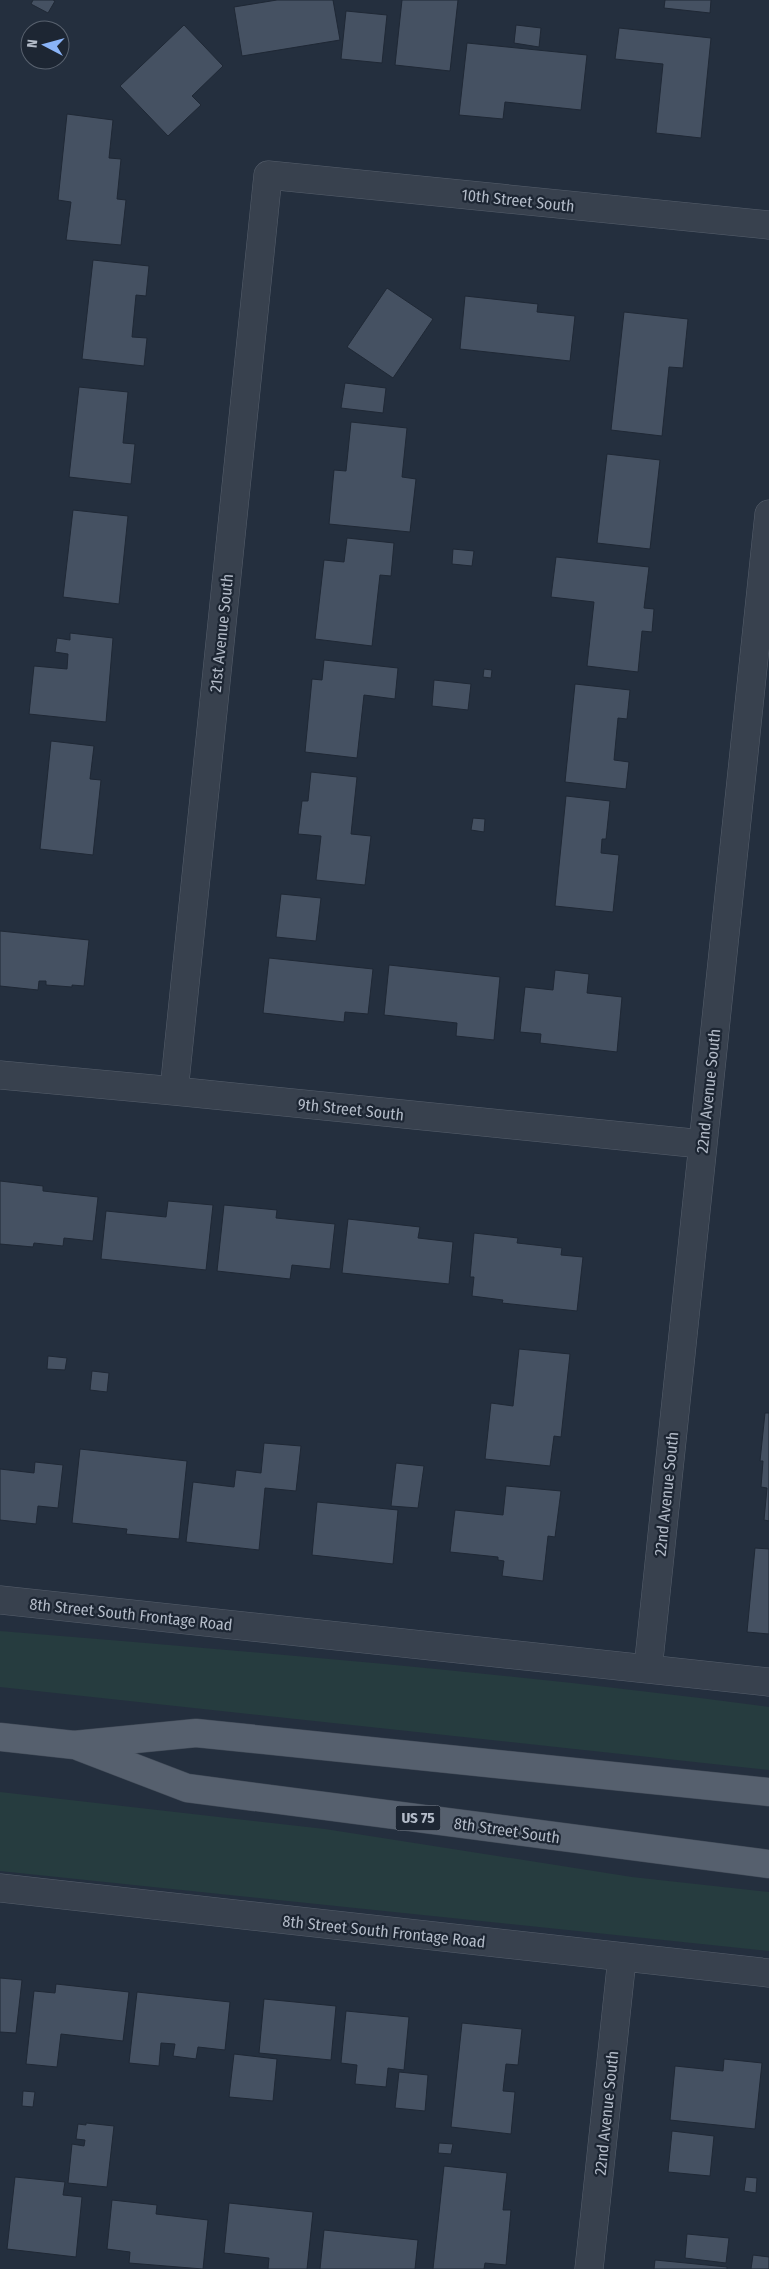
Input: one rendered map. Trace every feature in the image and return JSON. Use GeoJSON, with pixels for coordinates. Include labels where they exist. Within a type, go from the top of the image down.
{"type":"FeatureCollection","features":[{"type":"Feature","properties":{"kind":"main road","name":"8th Street South"},"geometry":{"type":"LineString","coordinates":[[0,1737],[74,1745],[196,1733],[769,1792]]}},
{"type":"Feature","properties":{"kind":"main road","name":"8th Street South"},"geometry":{"type":"LineString","coordinates":[[74,1745],[187,1788],[769,1864]]}},
{"type":"Feature","properties":{"kind":"street","name":"10th Street South"},"geometry":{"type":"LineString","coordinates":[[268,176],[769,225]]}},
{"type":"Feature","properties":{"kind":"street","name":"21st Avenue South"},"geometry":{"type":"LineString","coordinates":[[174,1090],[268,176]]}},
{"type":"Feature","properties":{"kind":"street","name":"22nd Avenue South"},"geometry":{"type":"LineString","coordinates":[[648,1668],[769,514]]}},
{"type":"Feature","properties":{"kind":"street","name":"9th Street South"},"geometry":{"type":"LineString","coordinates":[[0,1076],[174,1090],[702,1144]]}},
{"type":"Feature","properties":{"kind":"street","name":"8th Street South Frontage Road"},"geometry":{"type":"LineString","coordinates":[[0,1600],[769,1682]]}},
{"type":"Feature","properties":{"kind":"street","name":"8th Street South Frontage Road"},"geometry":{"type":"LineString","coordinates":[[0,1888],[769,1973]]}},
{"type":"Feature","properties":{"kind":"street","name":"22nd Avenue South"},"geometry":{"type":"LineString","coordinates":[[589,2269],[622,1958]]}},
{"type":"Feature","properties":{"kind":"green space"},"geometry":{"type":"Polygon","coordinates":[[[0,1631],[289,1655],[577,1684],[769,1707],[769,1770],[0,1687],[0,1631]]]}},
{"type":"Feature","properties":{"kind":"green space"},"geometry":{"type":"Polygon","coordinates":[[[0,1792],[325,1829],[632,1877],[769,1892],[769,1951],[0,1871],[0,1792]]]}},
{"type":"Feature","properties":{"kind":"building"},"geometry":{"type":"Polygon","coordinates":[[[33,0],[55,1],[48,13],[31,4],[33,0]]]}},
{"type":"Feature","properties":{"kind":"building"},"geometry":{"type":"Polygon","coordinates":[[[277,0],[333,0],[340,40],[242,56],[234,7],[277,0]]]}},
{"type":"Feature","properties":{"kind":"building"},"geometry":{"type":"Polygon","coordinates":[[[402,0],[458,0],[450,71],[395,65],[402,0]]]}},
{"type":"Feature","properties":{"kind":"building"},"geometry":{"type":"Polygon","coordinates":[[[665,0],[711,0],[710,13],[664,8],[665,0]]]}},
{"type":"Feature","properties":{"kind":"building"},"geometry":{"type":"Polygon","coordinates":[[[346,11],[387,15],[382,63],[341,59],[346,11]]]}},
{"type":"Feature","properties":{"kind":"building"},"geometry":{"type":"Polygon","coordinates":[[[184,25],[223,66],[192,96],[201,105],[168,136],[120,86],[184,25]]]}},
{"type":"Feature","properties":{"kind":"building"},"geometry":{"type":"Polygon","coordinates":[[[516,25],[541,28],[539,47],[514,43],[516,25]]]}},
{"type":"Feature","properties":{"kind":"building"},"geometry":{"type":"Polygon","coordinates":[[[619,28],[711,38],[701,138],[656,133],[663,64],[615,59],[619,28]]]}},
{"type":"Feature","properties":{"kind":"building"},"geometry":{"type":"Polygon","coordinates":[[[467,43],[587,55],[581,110],[505,102],[503,119],[459,115],[467,43]]]}},
{"type":"Feature","properties":{"kind":"building"},"geometry":{"type":"Polygon","coordinates":[[[67,114],[113,120],[109,158],[121,159],[117,199],[126,200],[121,245],[66,240],[71,202],[58,200],[67,114]]]}},
{"type":"Feature","properties":{"kind":"building"},"geometry":{"type":"Polygon","coordinates":[[[93,260],[149,266],[146,296],[136,295],[132,337],[147,338],[144,366],[82,359],[93,260]]]}},
{"type":"Feature","properties":{"kind":"building"},"geometry":{"type":"Polygon","coordinates":[[[387,288],[433,319],[393,378],[347,347],[387,288]]]}},
{"type":"Feature","properties":{"kind":"building"},"geometry":{"type":"Polygon","coordinates":[[[465,296],[538,304],[537,312],[575,316],[570,361],[460,349],[465,296]]]}},
{"type":"Feature","properties":{"kind":"building"},"geometry":{"type":"Polygon","coordinates":[[[624,312],[688,319],[683,368],[669,367],[662,436],[611,430],[624,312]]]}},
{"type":"Feature","properties":{"kind":"building"},"geometry":{"type":"Polygon","coordinates":[[[345,383],[386,388],[383,413],[341,408],[345,383]]]}},
{"type":"Feature","properties":{"kind":"building"},"geometry":{"type":"Polygon","coordinates":[[[79,387],[128,392],[123,443],[135,444],[131,484],[69,477],[79,387]]]}},
{"type":"Feature","properties":{"kind":"building"},"geometry":{"type":"Polygon","coordinates":[[[351,422],[407,428],[402,477],[416,479],[410,532],[329,524],[334,470],[346,471],[351,422]]]}},
{"type":"Feature","properties":{"kind":"building"},"geometry":{"type":"Polygon","coordinates":[[[607,454],[660,460],[650,549],[597,543],[607,454]]]}},
{"type":"Feature","properties":{"kind":"building"},"geometry":{"type":"Polygon","coordinates":[[[73,510],[128,516],[119,604],[63,597],[73,510]]]}},
{"type":"Feature","properties":{"kind":"building"},"geometry":{"type":"Polygon","coordinates":[[[347,538],[394,543],[391,576],[380,575],[372,646],[315,639],[324,560],[344,562],[347,538]]]}},
{"type":"Feature","properties":{"kind":"building"},"geometry":{"type":"Polygon","coordinates":[[[453,549],[474,551],[472,566],[452,564],[453,549]]]}},
{"type":"Feature","properties":{"kind":"building"},"geometry":{"type":"Polygon","coordinates":[[[556,557],[649,567],[644,608],[654,609],[652,632],[642,631],[638,672],[587,666],[594,602],[551,597],[556,557]]]}},
{"type":"Feature","properties":{"kind":"building"},"geometry":{"type":"Polygon","coordinates":[[[70,633],[113,638],[106,722],[29,714],[34,666],[67,669],[68,654],[55,652],[57,638],[70,640],[70,633]]]}},
{"type":"Feature","properties":{"kind":"building"},"geometry":{"type":"Polygon","coordinates":[[[324,660],[398,668],[395,699],[364,695],[357,758],[305,752],[312,679],[322,680],[324,660]]]}},
{"type":"Feature","properties":{"kind":"building"},"geometry":{"type":"Polygon","coordinates":[[[484,669],[492,670],[491,678],[483,677],[484,669]]]}},
{"type":"Feature","properties":{"kind":"building"},"geometry":{"type":"Polygon","coordinates":[[[434,680],[471,684],[468,710],[432,706],[434,680]]]}},
{"type":"Feature","properties":{"kind":"building"},"geometry":{"type":"Polygon","coordinates":[[[575,684],[630,690],[627,719],[618,718],[614,760],[629,762],[626,789],[565,782],[575,684]]]}},
{"type":"Feature","properties":{"kind":"building"},"geometry":{"type":"Polygon","coordinates":[[[51,741],[94,746],[90,779],[101,780],[93,855],[40,849],[51,741]]]}},
{"type":"Feature","properties":{"kind":"building"},"geometry":{"type":"Polygon","coordinates":[[[311,772],[357,777],[351,834],[371,836],[365,885],[316,880],[321,836],[298,834],[302,801],[308,801],[311,772]]]}},
{"type":"Feature","properties":{"kind":"building"},"geometry":{"type":"Polygon","coordinates":[[[566,796],[610,801],[606,839],[602,839],[601,853],[619,855],[613,912],[555,906],[566,796]]]}},
{"type":"Feature","properties":{"kind":"building"},"geometry":{"type":"Polygon","coordinates":[[[473,818],[485,819],[484,832],[471,830],[473,818]]]}},
{"type":"Feature","properties":{"kind":"building"},"geometry":{"type":"Polygon","coordinates":[[[281,894],[321,898],[316,941],[276,937],[281,894]]]}},
{"type":"Feature","properties":{"kind":"building"},"geometry":{"type":"Polygon","coordinates":[[[0,931],[89,940],[84,986],[46,985],[46,981],[39,981],[38,990],[0,986],[0,931]]]}},
{"type":"Feature","properties":{"kind":"building"},"geometry":{"type":"Polygon","coordinates":[[[269,958],[373,969],[368,1014],[345,1012],[344,1022],[263,1013],[269,958]]]}},
{"type":"Feature","properties":{"kind":"building"},"geometry":{"type":"Polygon","coordinates":[[[389,965],[500,977],[494,1040],[456,1036],[457,1023],[384,1015],[389,965]]]}},
{"type":"Feature","properties":{"kind":"building"},"geometry":{"type":"Polygon","coordinates":[[[555,970],[589,974],[587,993],[622,997],[617,1052],[540,1043],[541,1034],[520,1032],[525,987],[553,990],[555,970]]]}},
{"type":"Feature","properties":{"kind":"building"},"geometry":{"type":"Polygon","coordinates":[[[0,1181],[43,1186],[43,1191],[98,1197],[93,1241],[64,1238],[63,1246],[34,1243],[33,1247],[0,1244],[0,1181]]]}},
{"type":"Feature","properties":{"kind":"building"},"geometry":{"type":"Polygon","coordinates":[[[168,1201],[213,1205],[206,1270],[101,1259],[106,1211],[166,1217],[168,1201]]]}},
{"type":"Feature","properties":{"kind":"building"},"geometry":{"type":"Polygon","coordinates":[[[224,1205],[277,1210],[276,1218],[335,1224],[330,1269],[292,1265],[290,1279],[217,1271],[224,1205]]]}},
{"type":"Feature","properties":{"kind":"building"},"geometry":{"type":"Polygon","coordinates":[[[348,1219],[420,1227],[418,1238],[453,1242],[449,1284],[342,1273],[348,1219]]]}},
{"type":"Feature","properties":{"kind":"building"},"geometry":{"type":"Polygon","coordinates":[[[474,1233],[518,1238],[517,1243],[562,1248],[561,1255],[583,1257],[577,1311],[502,1303],[503,1300],[472,1296],[474,1277],[470,1277],[474,1233]]]}},
{"type":"Feature","properties":{"kind":"building"},"geometry":{"type":"Polygon","coordinates":[[[519,1349],[570,1354],[561,1437],[554,1436],[550,1466],[485,1459],[491,1403],[513,1406],[519,1349]]]}},
{"type":"Feature","properties":{"kind":"building"},"geometry":{"type":"Polygon","coordinates":[[[48,1356],[67,1358],[65,1370],[47,1369],[48,1356]]]}},
{"type":"Feature","properties":{"kind":"building"},"geometry":{"type":"Polygon","coordinates":[[[92,1371],[109,1373],[107,1392],[90,1390],[92,1371]]]}},
{"type":"Feature","properties":{"kind":"building"},"geometry":{"type":"Polygon","coordinates":[[[765,1413],[769,1413],[769,1521],[764,1520],[767,1488],[761,1487],[763,1461],[760,1461],[765,1413]]]}},
{"type":"Feature","properties":{"kind":"building"},"geometry":{"type":"Polygon","coordinates":[[[264,1443],[301,1446],[296,1491],[265,1488],[259,1550],[186,1542],[193,1482],[234,1487],[236,1470],[261,1473],[264,1443]]]}},
{"type":"Feature","properties":{"kind":"building"},"geometry":{"type":"Polygon","coordinates":[[[80,1449],[187,1461],[179,1539],[126,1534],[127,1529],[72,1523],[80,1449]]]}},
{"type":"Feature","properties":{"kind":"building"},"geometry":{"type":"Polygon","coordinates":[[[35,1462],[63,1465],[58,1508],[38,1506],[36,1524],[0,1520],[0,1469],[34,1473],[35,1462]]]}},
{"type":"Feature","properties":{"kind":"building"},"geometry":{"type":"Polygon","coordinates":[[[396,1463],[424,1466],[418,1508],[391,1506],[396,1463]]]}},
{"type":"Feature","properties":{"kind":"building"},"geometry":{"type":"Polygon","coordinates":[[[506,1486],[561,1491],[555,1537],[548,1536],[543,1581],[502,1576],[504,1561],[498,1560],[498,1557],[450,1552],[455,1510],[503,1515],[506,1486]]]}},
{"type":"Feature","properties":{"kind":"building"},"geometry":{"type":"Polygon","coordinates":[[[317,1502],[398,1510],[393,1564],[312,1555],[317,1502]]]}},
{"type":"Feature","properties":{"kind":"building"},"geometry":{"type":"Polygon","coordinates":[[[755,1548],[769,1549],[769,1634],[747,1632],[755,1548]]]}},
{"type":"Feature","properties":{"kind":"building"},"geometry":{"type":"Polygon","coordinates":[[[0,1978],[22,1980],[16,2033],[0,2032],[0,1978]]]}},
{"type":"Feature","properties":{"kind":"building"},"geometry":{"type":"Polygon","coordinates":[[[56,1984],[129,1992],[123,2041],[61,2034],[57,2067],[26,2064],[34,1991],[55,1993],[56,1984]]]}},
{"type":"Feature","properties":{"kind":"building"},"geometry":{"type":"Polygon","coordinates":[[[137,1992],[230,2002],[225,2050],[198,2047],[196,2059],[173,2056],[175,2044],[161,2043],[159,2066],[129,2063],[137,1992]]]}},
{"type":"Feature","properties":{"kind":"building"},"geometry":{"type":"Polygon","coordinates":[[[264,1999],[336,2006],[331,2060],[259,2053],[264,1999]]]}},
{"type":"Feature","properties":{"kind":"building"},"geometry":{"type":"Polygon","coordinates":[[[346,2011],[409,2017],[404,2070],[388,2068],[386,2087],[355,2084],[357,2065],[341,2063],[346,2011]]]}},
{"type":"Feature","properties":{"kind":"building"},"geometry":{"type":"Polygon","coordinates":[[[462,2023],[522,2029],[518,2065],[506,2064],[503,2091],[515,2092],[511,2134],[451,2127],[462,2023]]]}},
{"type":"Feature","properties":{"kind":"building"},"geometry":{"type":"Polygon","coordinates":[[[234,2054],[277,2059],[273,2101],[229,2097],[234,2054]]]}},
{"type":"Feature","properties":{"kind":"building"},"geometry":{"type":"Polygon","coordinates":[[[724,2059],[762,2063],[755,2129],[670,2120],[675,2066],[723,2071],[724,2059]]]}},
{"type":"Feature","properties":{"kind":"building"},"geometry":{"type":"Polygon","coordinates":[[[399,2072],[428,2075],[425,2111],[395,2108],[399,2072]]]}},
{"type":"Feature","properties":{"kind":"building"},"geometry":{"type":"Polygon","coordinates":[[[23,2091],[35,2092],[33,2107],[22,2106],[23,2091]]]}},
{"type":"Feature","properties":{"kind":"building"},"geometry":{"type":"Polygon","coordinates":[[[86,2123],[114,2126],[107,2187],[68,2183],[72,2144],[84,2146],[85,2140],[76,2139],[78,2124],[86,2125],[86,2123]]]}},
{"type":"Feature","properties":{"kind":"building"},"geometry":{"type":"Polygon","coordinates":[[[672,2131],[714,2136],[710,2176],[668,2172],[672,2131]]]}},
{"type":"Feature","properties":{"kind":"building"},"geometry":{"type":"Polygon","coordinates":[[[439,2143],[453,2144],[451,2154],[438,2153],[439,2143]]]}},
{"type":"Feature","properties":{"kind":"building"},"geometry":{"type":"Polygon","coordinates":[[[444,2166],[507,2173],[503,2210],[511,2210],[506,2265],[485,2263],[484,2269],[433,2269],[444,2166]]]}},
{"type":"Feature","properties":{"kind":"building"},"geometry":{"type":"Polygon","coordinates":[[[15,2177],[65,2182],[63,2195],[82,2197],[76,2257],[7,2249],[15,2177]]]}},
{"type":"Feature","properties":{"kind":"building"},"geometry":{"type":"Polygon","coordinates":[[[746,2177],[757,2178],[756,2193],[744,2191],[746,2177]]]}},
{"type":"Feature","properties":{"kind":"building"},"geometry":{"type":"Polygon","coordinates":[[[112,2200],[157,2205],[156,2214],[208,2220],[203,2269],[129,2263],[130,2252],[107,2249],[112,2200]]]}},
{"type":"Feature","properties":{"kind":"building"},"geometry":{"type":"Polygon","coordinates":[[[229,2203],[313,2212],[307,2269],[268,2269],[269,2258],[224,2253],[229,2203]]]}},
{"type":"Feature","properties":{"kind":"building"},"geometry":{"type":"Polygon","coordinates":[[[324,2230],[418,2240],[415,2269],[320,2269],[324,2230]]]}},
{"type":"Feature","properties":{"kind":"building"},"geometry":{"type":"Polygon","coordinates":[[[687,2234],[729,2238],[726,2263],[685,2258],[687,2234]]]}},
{"type":"Feature","properties":{"kind":"building"},"geometry":{"type":"Polygon","coordinates":[[[753,2255],[769,2257],[769,2269],[751,2269],[753,2255]]]}},
{"type":"Feature","properties":{"kind":"building"},"geometry":{"type":"Polygon","coordinates":[[[655,2260],[727,2267],[727,2269],[654,2269],[655,2260]]]}}]}
